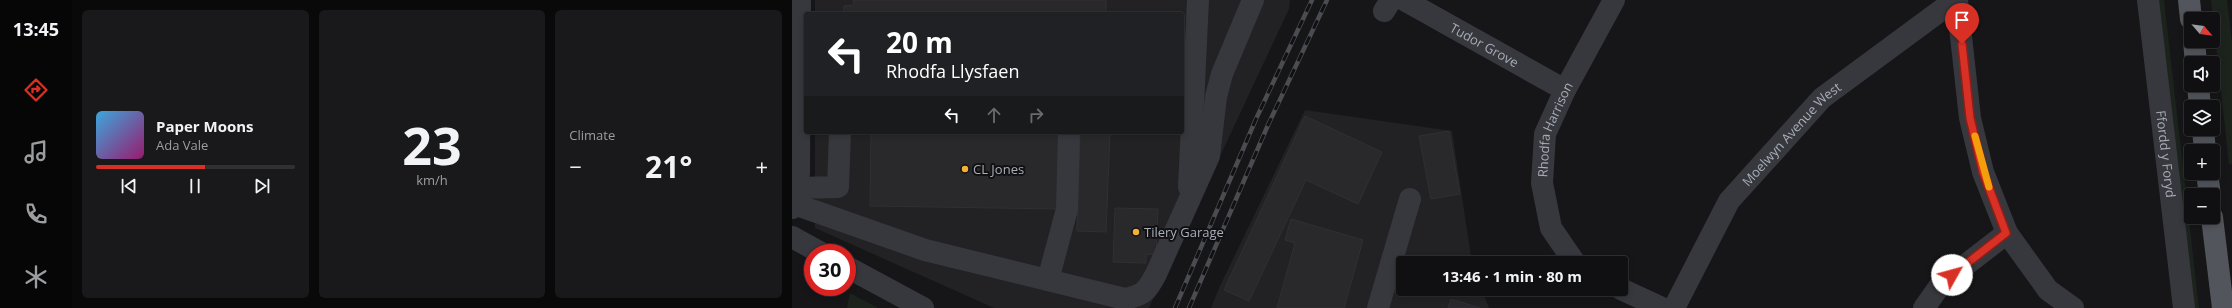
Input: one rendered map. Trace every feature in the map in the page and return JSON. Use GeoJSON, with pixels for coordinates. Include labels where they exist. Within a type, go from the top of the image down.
{"type":"FeatureCollection","features":[{"type":"Feature","properties":{"kind":"main road"},"geometry":{"type":"LineString","coordinates":[[2189,0],[2190,12]]}},
{"type":"Feature","properties":{"kind":"main road"},"geometry":{"type":"LineString","coordinates":[[2213,224],[2223,308]]}},
{"type":"Feature","properties":{"kind":"street"},"geometry":{"type":"LineString","coordinates":[[794,200],[799,173],[800,0]]}},
{"type":"Feature","properties":{"kind":"street"},"geometry":{"type":"LineString","coordinates":[[1189,199],[1198,0]]}},
{"type":"Feature","properties":{"kind":"street"},"geometry":{"type":"LineString","coordinates":[[794,200],[925,250],[1125,299],[1137,297],[1147,291],[1209,156],[1216,97],[1222,74],[1253,0]]}},
{"type":"Feature","properties":{"kind":"street","name":"Tudor Grove"},"geometry":{"type":"LineString","coordinates":[[1404,0],[1565,90]]}},
{"type":"Feature","properties":{"kind":"street","name":"Rhodfa Harrison"},"geometry":{"type":"LineString","coordinates":[[1570,256],[1551,228],[1542,183],[1545,134],[1565,90],[1614,0]]}},
{"type":"Feature","properties":{"kind":"street"},"geometry":{"type":"LineString","coordinates":[[1956,0],[1970,118],[1983,172],[2006,233],[2048,290],[2073,308]]}},
{"type":"Feature","properties":{"kind":"street","name":"Moelwyn Avenue West"},"geometry":{"type":"LineString","coordinates":[[1674,308],[1729,201],[1822,98],[1956,0]]}},
{"type":"Feature","properties":{"kind":"street","name":"Ffordd y Foryd"},"geometry":{"type":"LineString","coordinates":[[2148,0],[2184,308]]}},
{"type":"Feature","properties":{"kind":"street"},"geometry":{"type":"LineString","coordinates":[[794,200],[838,187],[840,134]]}},
{"type":"Feature","properties":{"kind":"street"},"geometry":{"type":"LineString","coordinates":[[1048,280],[1067,209],[1069,134]]}},
{"type":"Feature","properties":{"kind":"street"},"geometry":{"type":"LineString","coordinates":[[1378,308],[1410,199]]}},
{"type":"Feature","properties":{"kind":"street"},"geometry":{"type":"LineString","coordinates":[[1924,308],[1941,284],[2006,233]]}},
{"type":"Feature","properties":{"kind":"street"},"geometry":{"type":"LineString","coordinates":[[792,237],[805,244]]}},
{"type":"Feature","properties":{"kind":"street"},"geometry":{"type":"LineString","coordinates":[[856,272],[923,308]]}},
{"type":"Feature","properties":{"kind":"street"},"geometry":{"type":"LineString","coordinates":[[1628,292],[1662,308]]}},
{"type":"Feature","properties":{"kind":"shaded area"},"geometry":{"type":"Polygon","coordinates":[[[815,0],[1290,0],[1289,9],[1149,308],[994,308],[856,246],[856,244],[851,244],[815,228],[815,134],[1184,134],[1184,12],[815,12],[815,0]]]}},
{"type":"Feature","properties":{"kind":"shaded area"},"geometry":{"type":"Polygon","coordinates":[[[2156,0],[2164,0],[2185,188],[2184,188],[2184,224],[2189,224],[2199,308],[2191,308],[2156,0]]]}},
{"type":"Feature","properties":{"kind":"shaded area"},"geometry":{"type":"Polygon","coordinates":[[[2211,0],[2227,0],[2232,42],[2232,164],[2229,164],[2220,82],[2220,56],[2217,56],[2216,48],[2220,48],[2220,12],[2212,12],[2211,0]]]}},
{"type":"Feature","properties":{"kind":"shaded area"},"geometry":{"type":"Polygon","coordinates":[[[1305,110],[1452,131],[1471,256],[1396,256],[1396,296],[1485,296],[1489,308],[1211,308],[1219,288],[1305,110]]]}},
{"type":"Feature","properties":{"kind":"shaded area"},"geometry":{"type":"Polygon","coordinates":[[[849,296],[856,296],[878,308],[847,308],[849,296]]]}},
{"type":"Feature","properties":{"kind":"building"},"geometry":{"type":"Polygon","coordinates":[[[853,0],[1106,0],[1106,12],[844,12],[844,6],[854,5],[853,0]]]}},
{"type":"Feature","properties":{"kind":"building"},"geometry":{"type":"Polygon","coordinates":[[[1305,116],[1382,152],[1358,204],[1306,180],[1249,301],[1224,290],[1305,116]]]}},
{"type":"Feature","properties":{"kind":"building"},"geometry":{"type":"Polygon","coordinates":[[[1449,131],[1460,194],[1431,199],[1419,136],[1449,131]]]}},
{"type":"Feature","properties":{"kind":"building","name":"CL Jones"},"geometry":{"type":"Polygon","coordinates":[[[871,134],[1059,134],[1058,209],[870,206],[871,134]]]}},
{"type":"Feature","properties":{"kind":"building"},"geometry":{"type":"Polygon","coordinates":[[[1080,134],[1110,134],[1106,232],[1077,231],[1080,134]]]}},
{"type":"Feature","properties":{"kind":"building","name":"Tilery Garage"},"geometry":{"type":"Polygon","coordinates":[[[1115,208],[1158,209],[1156,255],[1146,254],[1146,263],[1113,262],[1115,208]]]}},
{"type":"Feature","properties":{"kind":"building"},"geometry":{"type":"Polygon","coordinates":[[[1291,219],[1363,240],[1344,308],[1277,308],[1295,243],[1285,240],[1291,219]]]}},
{"type":"Feature","properties":{"kind":"building"},"geometry":{"type":"Polygon","coordinates":[[[1451,299],[1480,308],[1448,308],[1451,299]]]}},
{"type":"Feature","properties":{"kind":"railway"},"geometry":{"type":"LineString","coordinates":[[1175,308],[1256,119],[1312,0]]}},
{"type":"Feature","properties":{"kind":"railway"},"geometry":{"type":"LineString","coordinates":[[1189,308],[1268,125],[1327,0]]}},
{"type":"Feature","properties":{"kind":"slow traffic"},"geometry":{"type":"LineString","coordinates":[[1975,136],[1983,172],[1989,187]]}},
{"type":"Feature","properties":{"kind":"place","name":"CL Jones"},"geometry":{"type":"Point","coordinates":[965,169]}},
{"type":"Feature","properties":{"kind":"place","name":"Tilery Garage"},"geometry":{"type":"Point","coordinates":[1136,232]}},
{"type":"Feature","properties":{"kind":"route"},"geometry":{"type":"LineString","coordinates":[[1952,275],[2006,233],[1983,172],[1970,118],[1962,44]]}}]}
